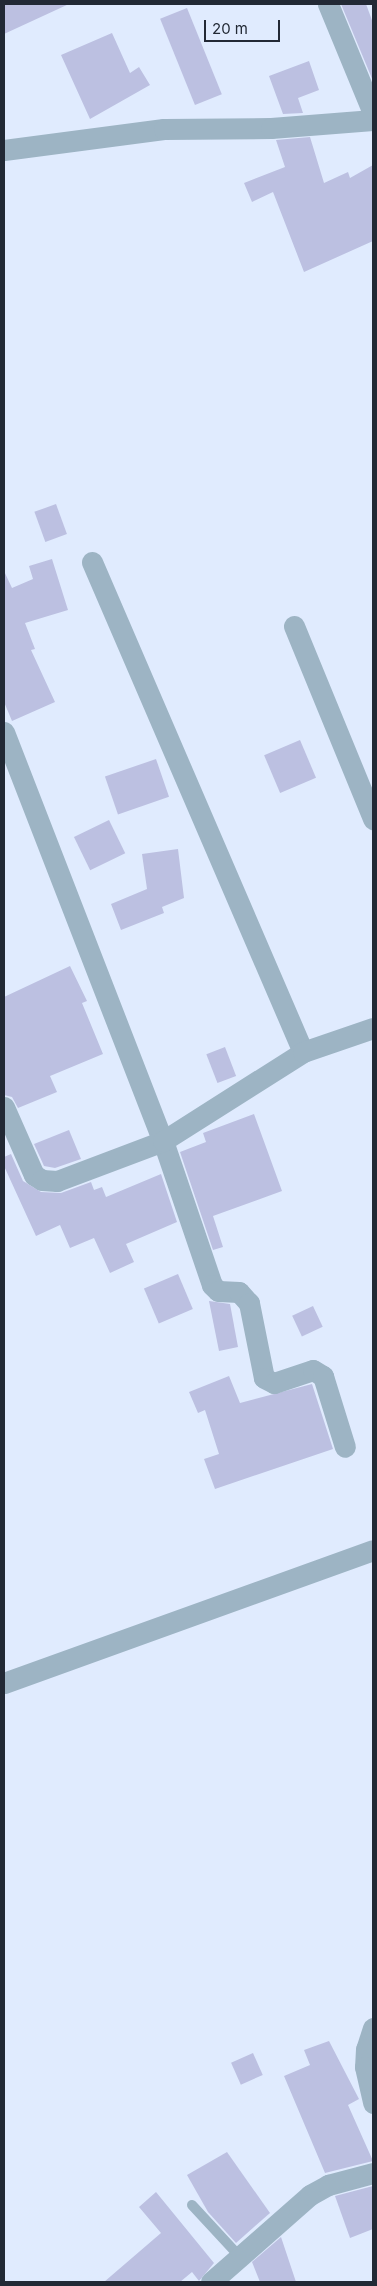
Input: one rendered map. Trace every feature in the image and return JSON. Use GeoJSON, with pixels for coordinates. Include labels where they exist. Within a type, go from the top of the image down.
{"type":"FeatureCollection","features":[{"type":"Feature","properties":{"kind":"street"},"geometry":{"type":"LineString","coordinates":[[328,4],[373,113]]}},
{"type":"Feature","properties":{"kind":"street"},"geometry":{"type":"LineString","coordinates":[[5,147],[164,129],[318,126],[373,120]]}},
{"type":"Feature","properties":{"kind":"street"},"geometry":{"type":"LineString","coordinates":[[92,562],[303,1052]]}},
{"type":"Feature","properties":{"kind":"street"},"geometry":{"type":"LineString","coordinates":[[294,626],[373,819]]}},
{"type":"Feature","properties":{"kind":"street"},"geometry":{"type":"LineString","coordinates":[[4,732],[163,1141],[212,1285],[218,1291],[239,1292],[249,1303],[261,1374],[274,1383],[319,1371],[328,1388],[345,1447]]}},
{"type":"Feature","properties":{"kind":"street"},"geometry":{"type":"LineString","coordinates":[[4,1107],[27,1164],[42,1180],[57,1181],[163,1141],[303,1052],[373,1028]]}},
{"type":"Feature","properties":{"kind":"street"},"geometry":{"type":"LineString","coordinates":[[4,1682],[373,1550]]}},
{"type":"Feature","properties":{"kind":"street"},"geometry":{"type":"LineString","coordinates":[[373,2028],[366,2049],[365,2067],[373,2103]]}},
{"type":"Feature","properties":{"kind":"street"},"geometry":{"type":"LineString","coordinates":[[211,2282],[310,2195],[328,2185],[373,2173]]}},
{"type":"Feature","properties":{"kind":"lane"},"geometry":{"type":"LineString","coordinates":[[192,2205],[239,2256]]}},
{"type":"Feature","properties":{"kind":"building"},"geometry":{"type":"Polygon","coordinates":[[[4,4],[69,4],[4,34],[4,4]]]}},
{"type":"Feature","properties":{"kind":"building"},"geometry":{"type":"Polygon","coordinates":[[[341,4],[366,4],[373,23],[373,81],[341,4]]]}},
{"type":"Feature","properties":{"kind":"building"},"geometry":{"type":"Polygon","coordinates":[[[187,8],[222,94],[195,105],[160,19],[187,8]]]}},
{"type":"Feature","properties":{"kind":"building"},"geometry":{"type":"Polygon","coordinates":[[[112,33],[130,73],[139,67],[150,85],[90,119],[61,55],[112,33]]]}},
{"type":"Feature","properties":{"kind":"building"},"geometry":{"type":"Polygon","coordinates":[[[309,61],[319,90],[298,98],[303,113],[283,114],[269,76],[309,61]]]}},
{"type":"Feature","properties":{"kind":"building"},"geometry":{"type":"Polygon","coordinates":[[[310,137],[324,183],[348,172],[350,178],[373,165],[373,241],[304,272],[273,192],[252,202],[244,183],[285,167],[276,140],[310,137]]]}},
{"type":"Feature","properties":{"kind":"building"},"geometry":{"type":"Polygon","coordinates":[[[56,504],[67,534],[45,542],[34,512],[56,504]]]}},
{"type":"Feature","properties":{"kind":"building"},"geometry":{"type":"Polygon","coordinates":[[[52,559],[68,610],[25,623],[35,649],[31,650],[55,702],[12,721],[4,702],[4,571],[12,588],[33,579],[29,566],[52,559]]]}},
{"type":"Feature","properties":{"kind":"building"},"geometry":{"type":"Polygon","coordinates":[[[300,740],[316,778],[280,793],[264,755],[300,740]]]}},
{"type":"Feature","properties":{"kind":"building"},"geometry":{"type":"Polygon","coordinates":[[[156,759],[169,797],[118,814],[105,777],[156,759]]]}},
{"type":"Feature","properties":{"kind":"building"},"geometry":{"type":"Polygon","coordinates":[[[109,820],[125,853],[90,870],[74,837],[109,820]]]}},
{"type":"Feature","properties":{"kind":"building"},"geometry":{"type":"Polygon","coordinates":[[[178,849],[184,898],[162,907],[164,913],[121,930],[111,904],[147,889],[142,854],[178,849]]]}},
{"type":"Feature","properties":{"kind":"building"},"geometry":{"type":"Polygon","coordinates":[[[70,966],[87,1001],[82,1003],[103,1054],[50,1076],[57,1092],[18,1108],[12,1097],[4,1095],[4,997],[70,966]]]}},
{"type":"Feature","properties":{"kind":"building"},"geometry":{"type":"Polygon","coordinates":[[[225,1047],[236,1076],[217,1083],[206,1054],[225,1047]]]}},
{"type":"Feature","properties":{"kind":"building"},"geometry":{"type":"Polygon","coordinates":[[[254,1114],[282,1191],[213,1216],[223,1247],[213,1250],[180,1152],[206,1142],[203,1133],[254,1114]]]}},
{"type":"Feature","properties":{"kind":"building"},"geometry":{"type":"Polygon","coordinates":[[[69,1130],[81,1159],[55,1168],[44,1166],[34,1144],[69,1130]]]}},
{"type":"Feature","properties":{"kind":"building"},"geometry":{"type":"Polygon","coordinates":[[[11,1154],[23,1181],[41,1192],[61,1193],[91,1182],[94,1190],[102,1187],[106,1197],[161,1174],[177,1222],[126,1244],[134,1262],[110,1273],[94,1238],[70,1248],[60,1225],[36,1236],[4,1166],[4,1157],[11,1154]]]}},
{"type":"Feature","properties":{"kind":"building"},"geometry":{"type":"Polygon","coordinates":[[[178,1274],[193,1309],[159,1323],[144,1288],[178,1274]]]}},
{"type":"Feature","properties":{"kind":"building"},"geometry":{"type":"Polygon","coordinates":[[[209,1301],[230,1304],[238,1347],[219,1351],[209,1301]]]}},
{"type":"Feature","properties":{"kind":"building"},"geometry":{"type":"Polygon","coordinates":[[[313,1306],[323,1327],[302,1337],[292,1316],[313,1306]]]}},
{"type":"Feature","properties":{"kind":"building"},"geometry":{"type":"Polygon","coordinates":[[[229,1376],[240,1403],[312,1384],[333,1449],[215,1489],[204,1459],[219,1454],[205,1410],[198,1413],[189,1392],[229,1376]]]}},
{"type":"Feature","properties":{"kind":"building"},"geometry":{"type":"Polygon","coordinates":[[[329,2041],[359,2099],[348,2105],[373,2161],[325,2173],[284,2076],[310,2065],[304,2050],[329,2041]]]}},
{"type":"Feature","properties":{"kind":"building"},"geometry":{"type":"Polygon","coordinates":[[[253,2053],[263,2075],[241,2085],[231,2063],[253,2053]]]}},
{"type":"Feature","properties":{"kind":"building"},"geometry":{"type":"Polygon","coordinates":[[[227,2152],[270,2213],[236,2243],[208,2212],[187,2175],[227,2152]]]}},
{"type":"Feature","properties":{"kind":"building"},"geometry":{"type":"Polygon","coordinates":[[[373,2186],[373,2229],[350,2238],[335,2196],[373,2186]]]}},
{"type":"Feature","properties":{"kind":"building"},"geometry":{"type":"Polygon","coordinates":[[[156,2192],[214,2263],[199,2281],[192,2272],[180,2282],[104,2282],[161,2233],[139,2207],[156,2192]]]}},
{"type":"Feature","properties":{"kind":"building"},"geometry":{"type":"Polygon","coordinates":[[[281,2237],[296,2282],[260,2282],[252,2262],[281,2237]]]}}]}
